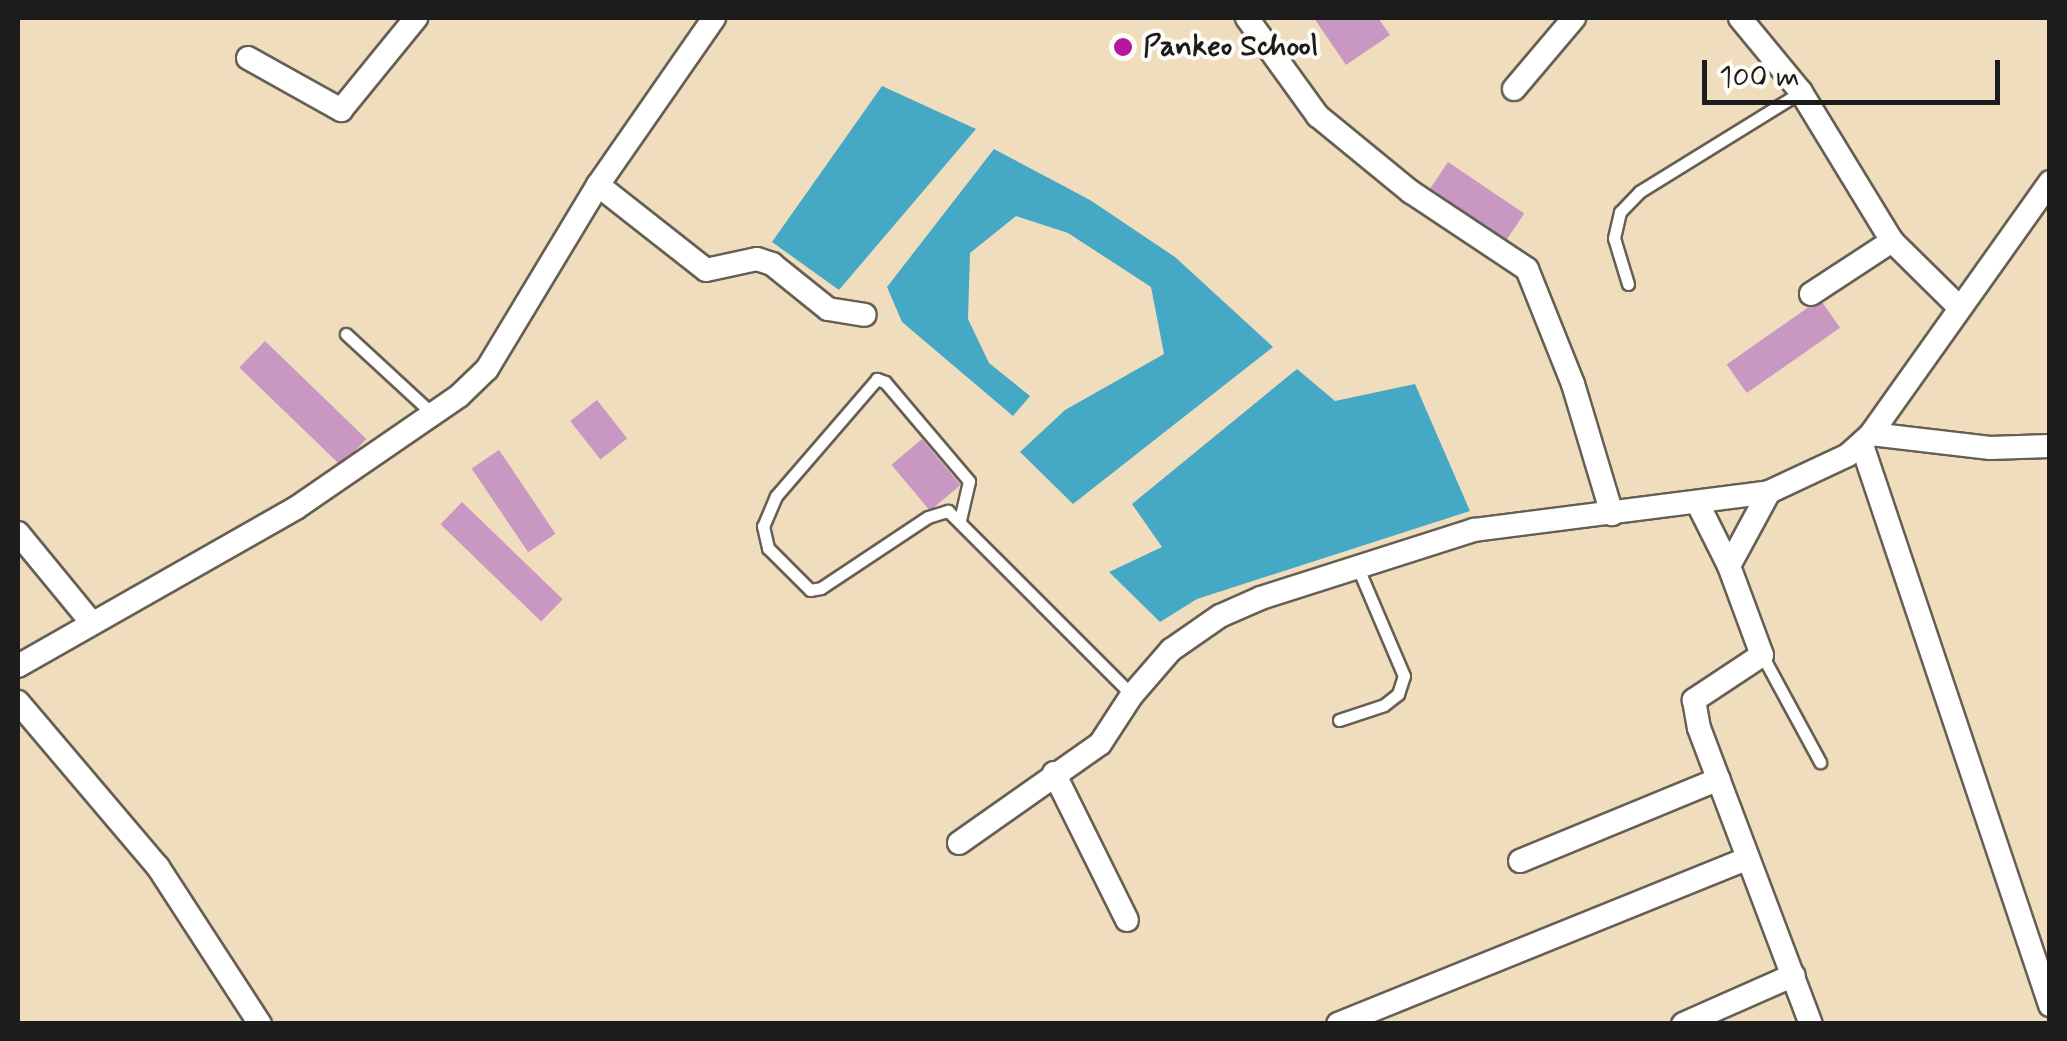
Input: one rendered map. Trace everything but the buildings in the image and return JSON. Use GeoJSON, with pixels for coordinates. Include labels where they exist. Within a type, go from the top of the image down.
{"type":"FeatureCollection","features":[{"type":"Feature","properties":{"kind":"street"},"geometry":{"type":"LineString","coordinates":[[248,58],[340,110],[416,18]]}},
{"type":"Feature","properties":{"kind":"street"},"geometry":{"type":"LineString","coordinates":[[18,666],[296,508],[435,416],[487,369],[598,185],[714,18]]}},
{"type":"Feature","properties":{"kind":"street"},"geometry":{"type":"LineString","coordinates":[[1247,18],[1318,116],[1411,192],[1528,269],[1574,384],[1612,514]]}},
{"type":"Feature","properties":{"kind":"street"},"geometry":{"type":"LineString","coordinates":[[1514,89],[1574,18]]}},
{"type":"Feature","properties":{"kind":"street"},"geometry":{"type":"LineString","coordinates":[[1740,18],[1801,92],[1892,241],[1958,306]]}},
{"type":"Feature","properties":{"kind":"street"},"geometry":{"type":"LineString","coordinates":[[959,843],[1100,744],[1132,695],[1171,650],[1220,616],[1474,530],[1770,492],[1821,471],[1867,439],[1958,306],[2050,182]]}},
{"type":"Feature","properties":{"kind":"street"},"geometry":{"type":"LineString","coordinates":[[598,185],[706,270],[757,259],[772,264],[828,309],[865,315]]}},
{"type":"Feature","properties":{"kind":"street"},"geometry":{"type":"LineString","coordinates":[[1811,294],[1892,241]]}},
{"type":"Feature","properties":{"kind":"street"},"geometry":{"type":"LineString","coordinates":[[1867,439],[1990,448],[2050,446]]}},
{"type":"Feature","properties":{"kind":"street"},"geometry":{"type":"LineString","coordinates":[[1867,439],[2050,1006]]}},
{"type":"Feature","properties":{"kind":"street"},"geometry":{"type":"LineString","coordinates":[[1730,566],[1770,492]]}},
{"type":"Feature","properties":{"kind":"street"},"geometry":{"type":"LineString","coordinates":[[1697,502],[1730,566],[1762,655],[1694,700],[1699,728],[1811,1024]]}},
{"type":"Feature","properties":{"kind":"street"},"geometry":{"type":"LineString","coordinates":[[18,532],[91,622]]}},
{"type":"Feature","properties":{"kind":"street"},"geometry":{"type":"LineString","coordinates":[[18,702],[158,867],[260,1024]]}},
{"type":"Feature","properties":{"kind":"street"},"geometry":{"type":"LineString","coordinates":[[1054,773],[1127,920]]}},
{"type":"Feature","properties":{"kind":"street"},"geometry":{"type":"LineString","coordinates":[[1520,861],[1718,778]]}},
{"type":"Feature","properties":{"kind":"street"},"geometry":{"type":"LineString","coordinates":[[1338,1024],[1748,858]]}},
{"type":"Feature","properties":{"kind":"street"},"geometry":{"type":"LineString","coordinates":[[1682,1024],[1794,975]]}},
{"type":"Feature","properties":{"kind":"lane"},"geometry":{"type":"LineString","coordinates":[[1628,284],[1614,238],[1620,212],[1639,192],[1801,92]]}},
{"type":"Feature","properties":{"kind":"lane"},"geometry":{"type":"LineString","coordinates":[[346,334],[435,416]]}},
{"type":"Feature","properties":{"kind":"lane"},"geometry":{"type":"LineString","coordinates":[[960,520],[970,481],[885,382],[877,379],[776,496],[763,526],[768,548],[810,590],[822,588],[928,517],[948,511],[1132,695]]}},
{"type":"Feature","properties":{"kind":"lane"},"geometry":{"type":"LineString","coordinates":[[1338,720],[1384,705],[1398,694],[1404,676],[1358,568]]}},
{"type":"Feature","properties":{"kind":"lane"},"geometry":{"type":"LineString","coordinates":[[1762,655],[1820,762]]}},
{"type":"Feature","properties":{"kind":"water"},"geometry":{"type":"Polygon","coordinates":[[[882,86],[976,129],[839,290],[772,242],[882,86]]]}},
{"type":"Feature","properties":{"kind":"water"},"geometry":{"type":"Polygon","coordinates":[[[994,149],[1090,200],[1175,257],[1273,347],[1073,504],[1020,452],[1065,410],[1164,354],[1151,287],[1068,233],[1016,216],[970,253],[968,319],[989,363],[1030,396],[1013,416],[902,322],[887,287],[994,149]]]}},
{"type":"Feature","properties":{"kind":"water"},"geometry":{"type":"Polygon","coordinates":[[[1297,369],[1335,401],[1415,384],[1470,511],[1197,599],[1160,622],[1109,572],[1162,547],[1132,504],[1297,369]]]}},
{"type":"Feature","properties":{"kind":"place","name":"Pankeo School"},"geometry":{"type":"Point","coordinates":[1123,47]}}]}
